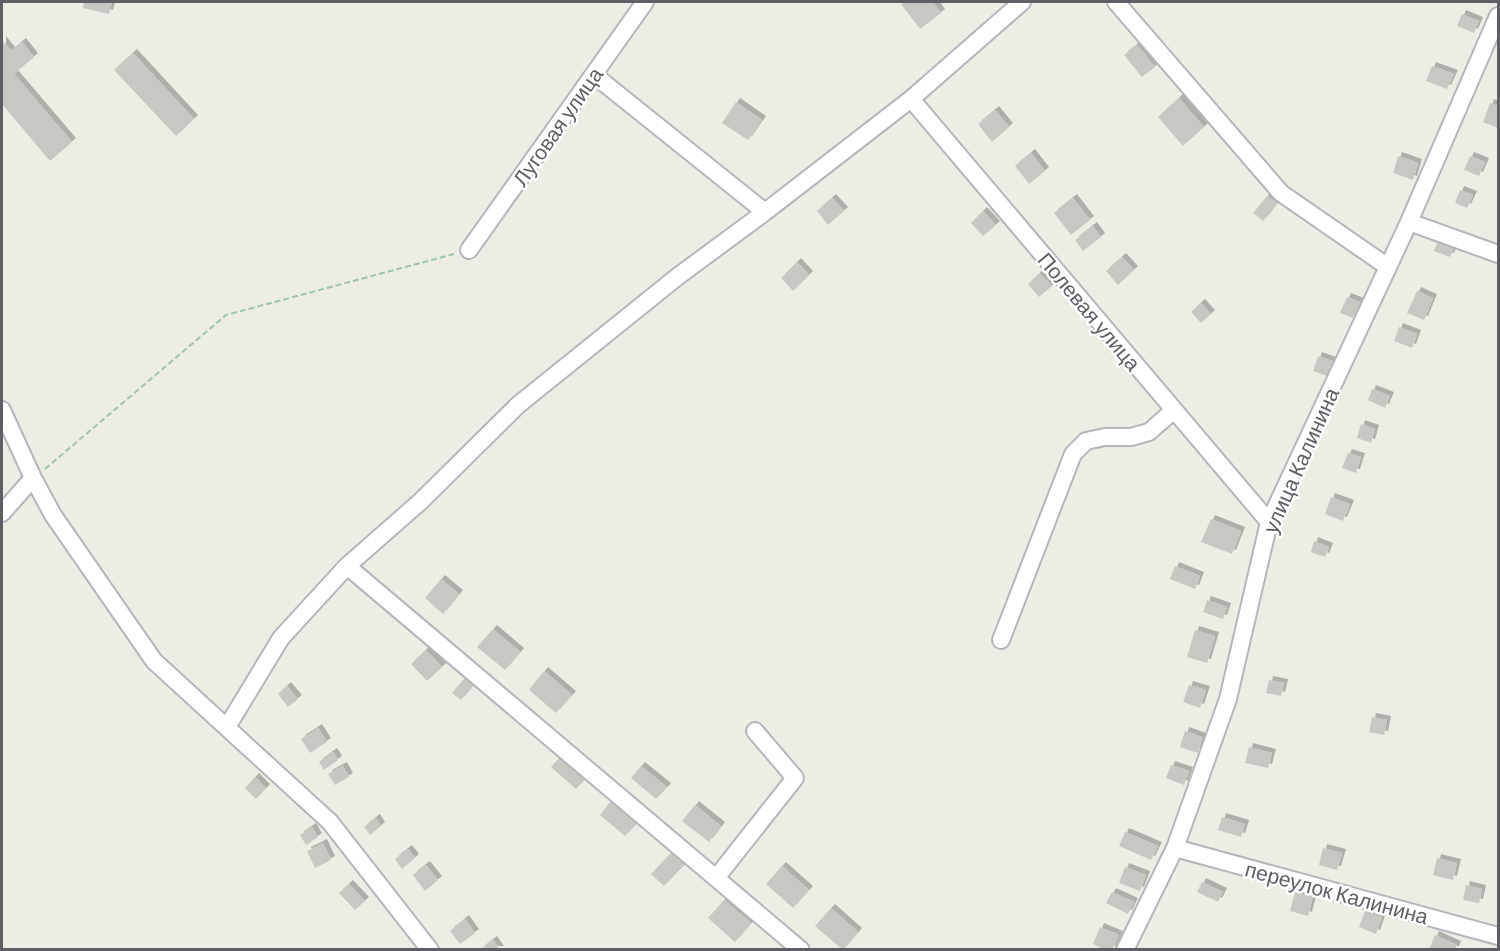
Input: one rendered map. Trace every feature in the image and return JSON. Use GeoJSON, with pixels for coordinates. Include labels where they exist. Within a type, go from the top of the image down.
{"type":"FeatureCollection","features":[{"type":"Feature","properties":{"kind":"street","name":"Луговая улица"},"geometry":{"type":"LineString","coordinates":[[469,250],[645,2]]}},
{"type":"Feature","properties":{"kind":"street"},"geometry":{"type":"LineString","coordinates":[[227,727],[281,638],[347,566],[421,501],[519,405],[677,277],[911,99],[1022,2]]}},
{"type":"Feature","properties":{"kind":"street"},"geometry":{"type":"LineString","coordinates":[[1116,2],[1281,193],[1388,267]]}},
{"type":"Feature","properties":{"kind":"street","name":"улица Калинина"},"geometry":{"type":"LineString","coordinates":[[1125,950],[1174,848],[1228,699],[1269,522],[1409,222],[1498,16]]}},
{"type":"Feature","properties":{"kind":"street"},"geometry":{"type":"LineString","coordinates":[[594,75],[765,212]]}},
{"type":"Feature","properties":{"kind":"street","name":"Полевая улица"},"geometry":{"type":"LineString","coordinates":[[911,99],[1269,522]]}},
{"type":"Feature","properties":{"kind":"street"},"geometry":{"type":"LineString","coordinates":[[1409,222],[1498,255]]}},
{"type":"Feature","properties":{"kind":"street"},"geometry":{"type":"LineString","coordinates":[[2,410],[33,478],[53,514],[154,661],[330,822],[430,950]]}},
{"type":"Feature","properties":{"kind":"street"},"geometry":{"type":"LineString","coordinates":[[1001,640],[1073,454],[1086,441],[1105,436],[1131,436],[1149,432],[1174,410]]}},
{"type":"Feature","properties":{"kind":"street"},"geometry":{"type":"LineString","coordinates":[[2,513],[33,478]]}},
{"type":"Feature","properties":{"kind":"street"},"geometry":{"type":"LineString","coordinates":[[347,566],[801,950]]}},
{"type":"Feature","properties":{"kind":"street"},"geometry":{"type":"LineString","coordinates":[[716,878],[795,778],[755,730]]}},
{"type":"Feature","properties":{"kind":"street","name":"переулок Калинина"},"geometry":{"type":"LineString","coordinates":[[1174,848],[1498,936]]}},
{"type":"Feature","properties":{"kind":"path"},"geometry":{"type":"LineString","coordinates":[[33,478],[226,315],[469,250]]}},
{"type":"Feature","properties":{"kind":"building"},"geometry":{"type":"Polygon","coordinates":[[[84,2],[112,2],[109,14],[83,8],[84,2]]]}},
{"type":"Feature","properties":{"kind":"building"},"geometry":{"type":"Polygon","coordinates":[[[904,2],[933,2],[941,13],[920,29],[901,4],[904,2]]]}},
{"type":"Feature","properties":{"kind":"building"},"geometry":{"type":"Polygon","coordinates":[[[1462,14],[1479,21],[1474,33],[1457,26],[1462,14]]]}},
{"type":"Feature","properties":{"kind":"building"},"geometry":{"type":"Polygon","coordinates":[[[2,40],[11,51],[22,42],[34,57],[14,74],[72,142],[50,161],[2,104],[2,40]]]}},
{"type":"Feature","properties":{"kind":"building"},"geometry":{"type":"Polygon","coordinates":[[[1137,45],[1155,67],[1142,77],[1124,55],[1137,45]]]}},
{"type":"Feature","properties":{"kind":"building"},"geometry":{"type":"Polygon","coordinates":[[[133,53],[194,119],[176,136],[114,70],[133,53]]]}},
{"type":"Feature","properties":{"kind":"building"},"geometry":{"type":"Polygon","coordinates":[[[1432,66],[1454,74],[1447,89],[1426,81],[1432,66]]]}},
{"type":"Feature","properties":{"kind":"building"},"geometry":{"type":"Polygon","coordinates":[[[1179,98],[1204,127],[1183,146],[1158,117],[1179,98]]]}},
{"type":"Feature","properties":{"kind":"building"},"geometry":{"type":"Polygon","coordinates":[[[736,102],[762,120],[748,140],[722,123],[736,102]]]}},
{"type":"Feature","properties":{"kind":"building"},"geometry":{"type":"Polygon","coordinates":[[[1490,103],[1498,106],[1498,128],[1483,122],[1490,103]]]}},
{"type":"Feature","properties":{"kind":"building"},"geometry":{"type":"Polygon","coordinates":[[[995,110],[1009,127],[992,142],[978,124],[995,110]]]}},
{"type":"Feature","properties":{"kind":"building"},"geometry":{"type":"Polygon","coordinates":[[[1031,153],[1045,171],[1029,184],[1015,166],[1031,153]]]}},
{"type":"Feature","properties":{"kind":"building"},"geometry":{"type":"Polygon","coordinates":[[[1398,156],[1418,163],[1413,180],[1393,173],[1398,156]]]}},
{"type":"Feature","properties":{"kind":"building"},"geometry":{"type":"Polygon","coordinates":[[[1470,156],[1485,162],[1479,176],[1464,170],[1470,156]]]}},
{"type":"Feature","properties":{"kind":"building"},"geometry":{"type":"Polygon","coordinates":[[[1460,190],[1473,195],[1467,208],[1455,203],[1460,190]]]}},
{"type":"Feature","properties":{"kind":"building"},"geometry":{"type":"Polygon","coordinates":[[[1267,196],[1277,203],[1263,221],[1253,213],[1267,196]]]}},
{"type":"Feature","properties":{"kind":"building"},"geometry":{"type":"Polygon","coordinates":[[[832,198],[844,211],[828,225],[817,211],[832,198]]]}},
{"type":"Feature","properties":{"kind":"building"},"geometry":{"type":"Polygon","coordinates":[[[1073,198],[1090,220],[1071,235],[1054,213],[1073,198]]]}},
{"type":"Feature","properties":{"kind":"building"},"geometry":{"type":"Polygon","coordinates":[[[983,211],[996,225],[983,236],[971,223],[983,211]]]}},
{"type":"Feature","properties":{"kind":"building"},"geometry":{"type":"Polygon","coordinates":[[[1093,226],[1101,237],[1083,251],[1075,240],[1093,226]]]}},
{"type":"Feature","properties":{"kind":"building"},"geometry":{"type":"Polygon","coordinates":[[[1439,239],[1455,246],[1450,257],[1434,251],[1439,239]]]}},
{"type":"Feature","properties":{"kind":"building"},"geometry":{"type":"Polygon","coordinates":[[[1122,257],[1134,270],[1118,285],[1106,271],[1122,257]]]}},
{"type":"Feature","properties":{"kind":"building"},"geometry":{"type":"Polygon","coordinates":[[[797,262],[809,275],[793,291],[781,278],[797,262]]]}},
{"type":"Feature","properties":{"kind":"building"},"geometry":{"type":"Polygon","coordinates":[[[1040,273],[1052,286],[1039,297],[1028,284],[1040,273]]]}},
{"type":"Feature","properties":{"kind":"building"},"geometry":{"type":"Polygon","coordinates":[[[1417,291],[1433,298],[1424,320],[1407,313],[1417,291]]]}},
{"type":"Feature","properties":{"kind":"building"},"geometry":{"type":"Polygon","coordinates":[[[1347,297],[1360,302],[1353,318],[1340,313],[1347,297]]]}},
{"type":"Feature","properties":{"kind":"building"},"geometry":{"type":"Polygon","coordinates":[[[1201,303],[1211,314],[1201,323],[1191,312],[1201,303]]]}},
{"type":"Feature","properties":{"kind":"building"},"geometry":{"type":"Polygon","coordinates":[[[1399,327],[1417,334],[1412,348],[1394,341],[1399,327]]]}},
{"type":"Feature","properties":{"kind":"building"},"geometry":{"type":"Polygon","coordinates":[[[1318,356],[1335,362],[1330,377],[1313,371],[1318,356]]]}},
{"type":"Feature","properties":{"kind":"building"},"geometry":{"type":"Polygon","coordinates":[[[1372,389],[1390,396],[1385,408],[1368,400],[1372,389]]]}},
{"type":"Feature","properties":{"kind":"building"},"geometry":{"type":"Polygon","coordinates":[[[1361,424],[1375,429],[1371,443],[1357,438],[1361,424]]]}},
{"type":"Feature","properties":{"kind":"building"},"geometry":{"type":"Polygon","coordinates":[[[1348,453],[1361,457],[1356,473],[1342,468],[1348,453]]]}},
{"type":"Feature","properties":{"kind":"building"},"geometry":{"type":"Polygon","coordinates":[[[1331,497],[1350,504],[1343,521],[1325,514],[1331,497]]]}},
{"type":"Feature","properties":{"kind":"building"},"geometry":{"type":"Polygon","coordinates":[[[1211,519],[1241,531],[1232,554],[1201,542],[1211,519]]]}},
{"type":"Feature","properties":{"kind":"building"},"geometry":{"type":"Polygon","coordinates":[[[1314,541],[1329,547],[1325,557],[1311,552],[1314,541]]]}},
{"type":"Feature","properties":{"kind":"building"},"geometry":{"type":"Polygon","coordinates":[[[1175,566],[1200,576],[1195,589],[1170,579],[1175,566]]]}},
{"type":"Feature","properties":{"kind":"building"},"geometry":{"type":"Polygon","coordinates":[[[441,579],[459,594],[443,614],[425,598],[441,579]]]}},
{"type":"Feature","properties":{"kind":"building"},"geometry":{"type":"Polygon","coordinates":[[[1207,600],[1227,607],[1223,619],[1203,612],[1207,600]]]}},
{"type":"Feature","properties":{"kind":"building"},"geometry":{"type":"Polygon","coordinates":[[[493,629],[520,652],[505,670],[477,647],[493,629]]]}},
{"type":"Feature","properties":{"kind":"building"},"geometry":{"type":"Polygon","coordinates":[[[1195,630],[1215,636],[1207,663],[1187,657],[1195,630]]]}},
{"type":"Feature","properties":{"kind":"building"},"geometry":{"type":"Polygon","coordinates":[[[426,650],[442,667],[427,681],[411,664],[426,650]]]}},
{"type":"Feature","properties":{"kind":"building"},"geometry":{"type":"Polygon","coordinates":[[[544,671],[572,695],[556,713],[529,690],[544,671]]]}},
{"type":"Feature","properties":{"kind":"building"},"geometry":{"type":"Polygon","coordinates":[[[464,679],[473,686],[461,700],[452,693],[464,679]]]}},
{"type":"Feature","properties":{"kind":"building"},"geometry":{"type":"Polygon","coordinates":[[[1269,680],[1284,683],[1281,696],[1266,693],[1269,680]]]}},
{"type":"Feature","properties":{"kind":"building"},"geometry":{"type":"Polygon","coordinates":[[[1189,685],[1206,690],[1200,708],[1183,702],[1189,685]]]}},
{"type":"Feature","properties":{"kind":"building"},"geometry":{"type":"Polygon","coordinates":[[[287,686],[298,699],[288,707],[278,694],[287,686]]]}},
{"type":"Feature","properties":{"kind":"building"},"geometry":{"type":"Polygon","coordinates":[[[1372,717],[1387,720],[1384,735],[1369,732],[1372,717]]]}},
{"type":"Feature","properties":{"kind":"building"},"geometry":{"type":"Polygon","coordinates":[[[318,728],[327,742],[310,753],[301,739],[318,728]]]}},
{"type":"Feature","properties":{"kind":"building"},"geometry":{"type":"Polygon","coordinates":[[[1185,731],[1202,737],[1198,753],[1180,747],[1185,731]]]}},
{"type":"Feature","properties":{"kind":"building"},"geometry":{"type":"Polygon","coordinates":[[[1249,747],[1272,753],[1268,768],[1245,763],[1249,747]]]}},
{"type":"Feature","properties":{"kind":"building"},"geometry":{"type":"Polygon","coordinates":[[[333,752],[338,760],[324,770],[319,762],[333,752]]]}},
{"type":"Feature","properties":{"kind":"building"},"geometry":{"type":"Polygon","coordinates":[[[562,755],[587,777],[576,789],[551,767],[562,755]]]}},
{"type":"Feature","properties":{"kind":"building"},"geometry":{"type":"Polygon","coordinates":[[[1171,765],[1189,771],[1184,785],[1166,778],[1171,765]]]}},
{"type":"Feature","properties":{"kind":"building"},"geometry":{"type":"Polygon","coordinates":[[[343,766],[349,777],[335,785],[328,774],[343,766]]]}},
{"type":"Feature","properties":{"kind":"building"},"geometry":{"type":"Polygon","coordinates":[[[641,766],[667,787],[656,799],[631,778],[641,766]]]}},
{"type":"Feature","properties":{"kind":"building"},"geometry":{"type":"Polygon","coordinates":[[[255,777],[266,788],[256,799],[245,788],[255,777]]]}},
{"type":"Feature","properties":{"kind":"building"},"geometry":{"type":"Polygon","coordinates":[[[611,801],[637,823],[625,836],[600,815],[611,801]]]}},
{"type":"Feature","properties":{"kind":"building"},"geometry":{"type":"Polygon","coordinates":[[[695,805],[721,826],[709,842],[682,821],[695,805]]]}},
{"type":"Feature","properties":{"kind":"building"},"geometry":{"type":"Polygon","coordinates":[[[1222,817],[1245,824],[1241,837],[1218,830],[1222,817]]]}},
{"type":"Feature","properties":{"kind":"building"},"geometry":{"type":"Polygon","coordinates":[[[376,818],[381,826],[370,835],[364,827],[376,818]]]}},
{"type":"Feature","properties":{"kind":"building"},"geometry":{"type":"Polygon","coordinates":[[[312,827],[318,837],[306,845],[300,835],[312,827]]]}},
{"type":"Feature","properties":{"kind":"building"},"geometry":{"type":"Polygon","coordinates":[[[1125,832],[1158,846],[1151,860],[1119,846],[1125,832]]]}},
{"type":"Feature","properties":{"kind":"building"},"geometry":{"type":"Polygon","coordinates":[[[323,843],[331,860],[315,868],[307,851],[323,843]]]}},
{"type":"Feature","properties":{"kind":"building"},"geometry":{"type":"Polygon","coordinates":[[[1323,848],[1342,853],[1337,870],[1319,865],[1323,848]]]}},
{"type":"Feature","properties":{"kind":"building"},"geometry":{"type":"Polygon","coordinates":[[[408,849],[415,858],[402,869],[395,859],[408,849]]]}},
{"type":"Feature","properties":{"kind":"building"},"geometry":{"type":"Polygon","coordinates":[[[671,853],[684,865],[664,886],[651,874],[671,853]]]}},
{"type":"Feature","properties":{"kind":"building"},"geometry":{"type":"Polygon","coordinates":[[[1437,858],[1457,863],[1453,880],[1433,875],[1437,858]]]}},
{"type":"Feature","properties":{"kind":"building"},"geometry":{"type":"Polygon","coordinates":[[[426,865],[438,880],[425,891],[413,875],[426,865]]]}},
{"type":"Feature","properties":{"kind":"building"},"geometry":{"type":"Polygon","coordinates":[[[782,866],[809,890],[793,908],[766,884],[782,866]]]}},
{"type":"Feature","properties":{"kind":"building"},"geometry":{"type":"Polygon","coordinates":[[[1125,867],[1146,875],[1140,891],[1119,883],[1125,867]]]}},
{"type":"Feature","properties":{"kind":"building"},"geometry":{"type":"Polygon","coordinates":[[[1202,882],[1223,892],[1218,902],[1197,892],[1202,882]]]}},
{"type":"Feature","properties":{"kind":"building"},"geometry":{"type":"Polygon","coordinates":[[[349,884],[365,901],[355,910],[339,893],[349,884]]]}},
{"type":"Feature","properties":{"kind":"building"},"geometry":{"type":"Polygon","coordinates":[[[1466,885],[1482,889],[1479,903],[1463,900],[1466,885]]]}},
{"type":"Feature","properties":{"kind":"building"},"geometry":{"type":"Polygon","coordinates":[[[1112,892],[1134,902],[1128,914],[1106,903],[1112,892]]]}},
{"type":"Feature","properties":{"kind":"building"},"geometry":{"type":"Polygon","coordinates":[[[1295,892],[1313,896],[1308,916],[1290,911],[1295,892]]]}},
{"type":"Feature","properties":{"kind":"building"},"geometry":{"type":"Polygon","coordinates":[[[724,900],[751,923],[735,942],[708,918],[724,900]]]}},
{"type":"Feature","properties":{"kind":"building"},"geometry":{"type":"Polygon","coordinates":[[[831,908],[858,932],[843,950],[815,926],[831,908]]]}},
{"type":"Feature","properties":{"kind":"building"},"geometry":{"type":"Polygon","coordinates":[[[1365,911],[1382,917],[1376,934],[1359,927],[1365,911]]]}},
{"type":"Feature","properties":{"kind":"building"},"geometry":{"type":"Polygon","coordinates":[[[465,919],[475,933],[460,944],[450,931],[465,919]]]}},
{"type":"Feature","properties":{"kind":"building"},"geometry":{"type":"Polygon","coordinates":[[[1100,927],[1119,935],[1112,950],[1106,950],[1093,944],[1100,927]]]}},
{"type":"Feature","properties":{"kind":"building"},"geometry":{"type":"Polygon","coordinates":[[[1435,935],[1457,945],[1455,950],[1429,950],[1435,935]]]}},
{"type":"Feature","properties":{"kind":"building"},"geometry":{"type":"Polygon","coordinates":[[[493,940],[500,950],[480,950],[493,940]]]}}]}
